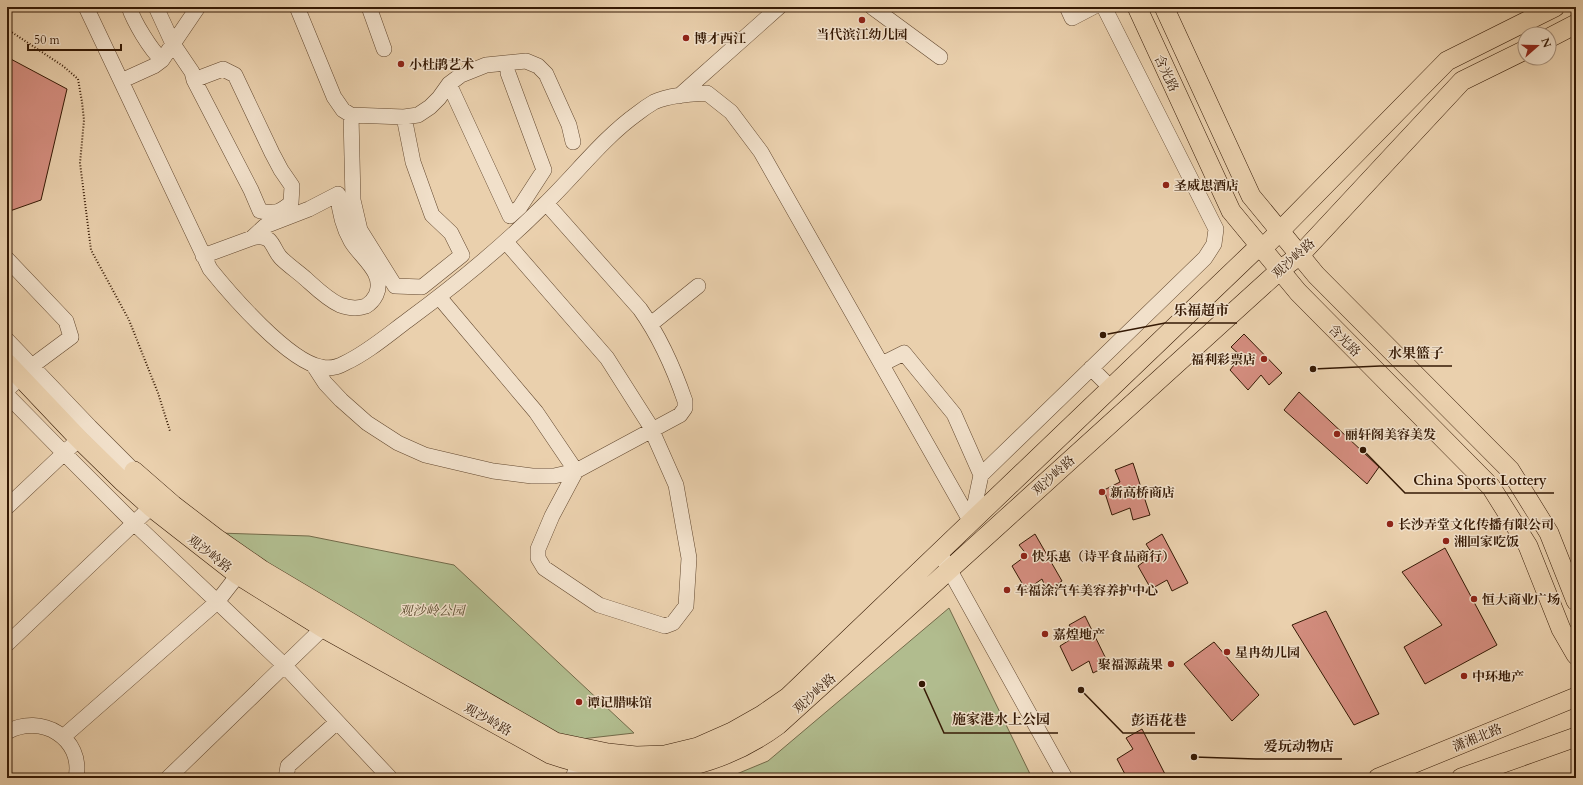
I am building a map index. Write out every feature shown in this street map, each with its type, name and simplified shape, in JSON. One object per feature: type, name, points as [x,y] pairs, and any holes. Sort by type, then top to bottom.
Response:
[{"type":"main road","name":"含光路","points":[[1137,7],[1231,211],[1298,292],[1491,487],[1528,546],[1561,629],[1576,655]]},
{"type":"main road","name":"含光路","points":[[1164,7],[1251,196],[1316,275],[1510,470],[1549,533],[1576,601]]},
{"type":"main road","name":"观沙岭路","points":[[134,471],[173,505],[216,538],[262,570],[399,652],[555,742],[608,753],[636,756],[665,755],[698,747],[732,732],[762,715],[788,697],[1252,252],[1269,242],[1447,61],[1555,7]]},
{"type":"main road","points":[[1557,34],[1576,24]]},
{"type":"main road","name":"观沙岭路","points":[[10,361],[27,372],[79,439],[151,507],[238,575],[323,628],[550,754],[575,771],[668,771],[704,762],[740,749],[763,737],[778,725],[1280,270],[1300,255],[1462,81],[1517,54]]},
{"type":"main road","name":"潇湘北路","points":[[1378,778],[1576,697]]},
{"type":"main road","points":[[1461,778],[1576,736]]},
{"type":"street","points":[[86,7],[202,256],[210,269],[270,335],[288,350],[314,366],[330,368],[346,363],[382,339],[439,297],[506,242],[621,125],[654,102],[679,96],[707,93],[731,112],[761,152],[971,522]]},
{"type":"street","points":[[129,7],[154,53],[162,60]]},
{"type":"street","points":[[156,7],[173,44],[192,72],[194,80],[260,211],[271,213],[281,212],[292,203],[292,186],[272,153],[235,75],[223,69],[194,80]]},
{"type":"street","points":[[120,81],[154,66],[162,60],[198,7]]},
{"type":"street","points":[[297,7],[334,97],[343,110],[351,115],[404,117],[418,115],[430,107],[439,98],[449,84],[461,75],[486,65],[526,61],[538,66],[546,74],[569,125],[573,142]]},
{"type":"street","points":[[369,7],[384,49]]},
{"type":"street","points":[[679,96],[779,7]]},
{"type":"street","points":[[872,7],[940,57]]},
{"type":"street","points":[[1067,7],[1072,18],[1093,7]]},
{"type":"street","points":[[971,522],[981,475],[1204,258],[1214,244],[1216,228],[1104,7]]},
{"type":"street","points":[[449,84],[510,216],[520,207],[544,170],[508,73]]},
{"type":"street","points":[[351,115],[352,200],[360,230],[395,286],[422,287],[462,255],[451,233],[432,215],[413,162],[404,117]]},
{"type":"street","points":[[202,256],[252,238],[257,236],[268,239],[279,256],[327,297],[340,305],[358,309],[367,305],[374,299],[379,289],[375,272],[356,250],[350,239],[339,210],[338,194],[309,209],[265,226],[252,238]]},
{"type":"street","points":[[314,366],[325,383],[341,400],[368,424],[398,442],[425,454],[501,472],[532,476],[554,476],[576,471],[680,415],[685,408],[685,401],[662,343],[651,324],[640,309],[546,203]]},
{"type":"street","points":[[506,242],[607,358],[651,430],[676,485],[689,558],[686,606],[673,623],[664,626],[599,605],[544,568],[538,558],[538,548],[552,516],[576,471]]},
{"type":"street","points":[[7,258],[66,321],[71,337],[7,390]]},
{"type":"street","points":[[651,324],[698,286]]},
{"type":"street","points":[[439,297],[536,412],[576,471]]},
{"type":"street","points":[[7,340],[10,361]]},
{"type":"street","points":[[882,364],[904,353],[954,414],[981,475]]},
{"type":"street","points":[[1091,368],[1111,388]]},
{"type":"street","points":[[27,372],[90,427],[134,471]]},
{"type":"street","points":[[7,395],[135,524],[284,665],[390,778]]},
{"type":"street","points":[[7,507],[79,439]]},
{"type":"street","points":[[7,644],[135,524],[151,507]]},
{"type":"street","points":[[940,552],[1065,778]]},
{"type":"street","points":[[63,737],[217,602],[238,575]]},
{"type":"street","points":[[168,778],[323,628]]},
{"type":"street","points":[[286,778],[288,766],[337,722]]},
{"type":"street","points":[[7,731],[17,727],[36,725],[55,731],[63,737],[71,748],[76,760],[76,778]]},
{"type":"path","points":[[7,29],[63,66],[78,78],[84,120],[80,163],[91,250],[129,320],[158,393],[170,431]]},
{"type":"green space","name":"观沙岭公园","points":[[219,533],[309,536],[454,565],[634,733],[555,742]]},
{"type":"green space","points":[[949,608],[1032,778],[727,778],[768,761]]},
{"type":"building","points":[[7,57],[67,89],[41,200],[7,212]]},
{"type":"building","points":[[1244,334],[1282,373],[1269,385],[1261,375],[1248,390],[1230,370],[1241,356],[1231,347]]},
{"type":"building","points":[[1299,392],[1379,467],[1367,484],[1284,410]]},
{"type":"building","points":[[1133,463],[1150,515],[1133,520],[1130,508],[1112,515],[1104,490],[1120,482],[1115,470]]},
{"type":"building","points":[[1035,534],[1062,581],[1047,591],[1042,579],[1026,590],[1012,566],[1027,555],[1019,545]]},
{"type":"building","points":[[1162,534],[1188,583],[1172,591],[1167,580],[1151,589],[1138,566],[1153,555],[1146,544]]},
{"type":"building","points":[[1445,548],[1497,645],[1425,684],[1404,647],[1442,625],[1402,572]]},
{"type":"building","points":[[1326,611],[1379,714],[1354,725],[1292,625]]},
{"type":"building","points":[[1085,616],[1109,665],[1093,673],[1089,661],[1072,671],[1060,646],[1076,636],[1069,625]]},
{"type":"building","points":[[1214,642],[1259,695],[1232,721],[1184,664]]},
{"type":"building","points":[[1142,729],[1167,778],[1127,778],[1117,759],[1133,749],[1126,738]]},
{"type":"place","name":"当代滨江幼儿园","points":[[862,20]]},
{"type":"place","name":"博才西江","points":[[686,38]]},
{"type":"place","name":"小杜鹃艺术","points":[[401,64]]},
{"type":"place","name":"圣威思酒店","points":[[1166,185]]},
{"type":"place","name":"乐福超市","points":[[1103,335]]},
{"type":"place","name":"福利彩票店","points":[[1264,359]]},
{"type":"place","name":"水果篮子","points":[[1313,369]]},
{"type":"place","name":"丽轩阁美容美发","points":[[1337,434]]},
{"type":"place","name":"China Sports Lottery","points":[[1363,450]]},
{"type":"place","name":"新高桥商店","points":[[1102,492]]},
{"type":"place","name":"长沙弄堂文化传播有限公司","points":[[1390,524]]},
{"type":"place","name":"湘回家吃饭","points":[[1446,541]]},
{"type":"place","name":"快乐惠（诗平食品商行）","points":[[1024,556]]},
{"type":"place","name":"车福涂汽车美容养护中心","points":[[1007,590]]},
{"type":"place","name":"恒大商业广场","points":[[1474,599]]},
{"type":"place","name":"嘉煌地产","points":[[1045,634]]},
{"type":"place","name":"星冉幼儿园","points":[[1227,652]]},
{"type":"place","name":"聚福源蔬果","points":[[1171,664]]},
{"type":"place","name":"中环地产","points":[[1464,676]]},
{"type":"place","name":"施家港水上公园","points":[[922,684]]},
{"type":"place","name":"彭语花巷","points":[[1081,690]]},
{"type":"place","name":"谭记腊味馆","points":[[579,702]]},
{"type":"place","name":"爱玩动物店","points":[[1194,757]]}]
